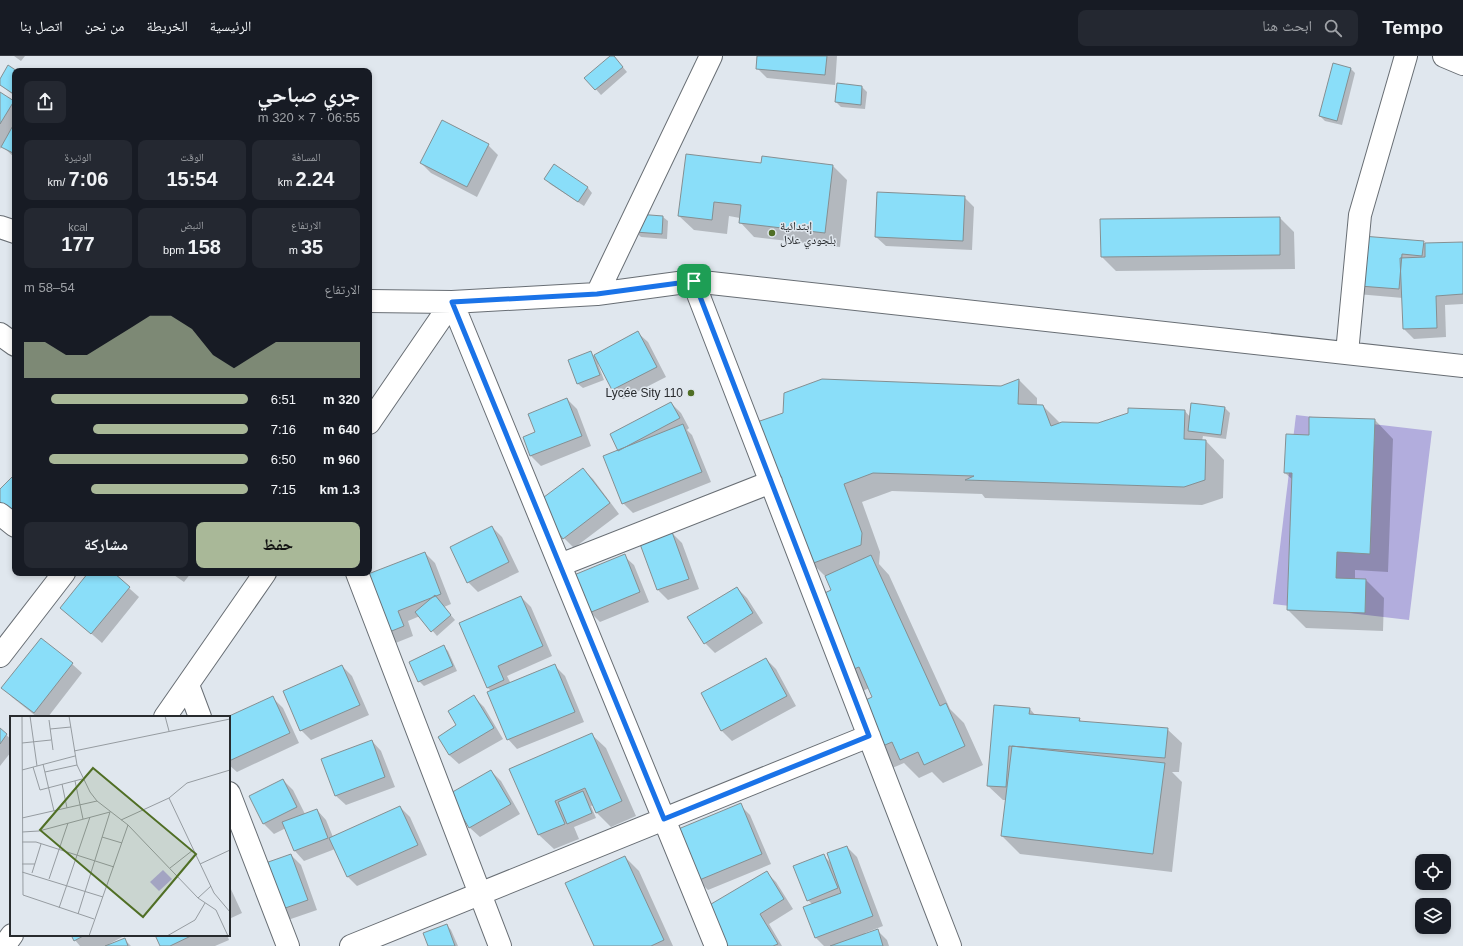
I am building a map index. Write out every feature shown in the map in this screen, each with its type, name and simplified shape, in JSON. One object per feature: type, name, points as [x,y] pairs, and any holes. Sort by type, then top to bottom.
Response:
[{"type":"street","points":[[597,294],[711,56]]},
{"type":"street","points":[[1347,353],[1360,215],[1406,56]]},
{"type":"street","points":[[1444,56],[1463,64]]},
{"type":"street","points":[[0,227],[12,231]]},
{"type":"street","points":[[694,281],[950,946]]},
{"type":"street","points":[[372,301],[452,302],[597,294],[694,281],[1463,366]]},
{"type":"street","points":[[372,419],[452,302]]},
{"type":"street","points":[[452,302],[716,946]]},
{"type":"street","points":[[0,334],[12,344]]},
{"type":"street","points":[[560,565],[771,482]]},
{"type":"street","points":[[0,514],[12,524]]},
{"type":"street","points":[[0,656],[62,576]]},
{"type":"street","points":[[166,716],[263,576]]},
{"type":"street","points":[[358,576],[500,946]]},
{"type":"street","points":[[188,685],[200,716]]},
{"type":"street","points":[[351,946],[869,736]]},
{"type":"street","points":[[230,796],[288,946]]},
{"type":"street","points":[[4,946],[11,936]]},
{"type":"shaded area","points":[[1296,415],[1432,431],[1409,620],[1273,604]]},
{"type":"building","points":[[610,56],[614,56],[623,67],[595,90],[584,78]]},
{"type":"building","points":[[757,56],[827,56],[825,75],[756,69]]},
{"type":"building","points":[[1333,63],[1351,68],[1337,121],[1319,116]]},
{"type":"building","points":[[8,65],[12,68],[12,93],[0,85],[0,79]]},
{"type":"building","points":[[837,83],[862,86],[861,105],[835,102]]},
{"type":"building","points":[[0,92],[12,100],[12,104],[0,124]]},
{"type":"building","points":[[442,120],[489,144],[467,187],[420,163]]},
{"type":"building","points":[[12,127],[12,152],[1,147]]},
{"type":"building","points":[[686,154],[761,163],[762,156],[833,165],[825,233],[739,223],[741,205],[714,202],[712,220],[678,216]]},
{"type":"building","points":[[554,164],[588,187],[578,202],[544,179]]},
{"type":"building","points":[[877,192],[965,196],[963,241],[875,237]]},
{"type":"building","points":[[637,214],[663,216],[662,234],[635,232]]},
{"type":"building","points":[[1280,217],[1280,255],[1101,257],[1100,219]]},
{"type":"building","points":[[1350,235],[1424,241],[1422,256],[1402,254],[1399,289],[1346,285]]},
{"type":"building","points":[[1463,242],[1463,294],[1436,296],[1437,328],[1403,329],[1400,258],[1425,257],[1425,243]]},
{"type":"building","points":[[638,331],[657,367],[612,390],[594,355]]},
{"type":"building","points":[[591,351],[600,375],[577,384],[568,360]]},
{"type":"building","points":[[822,379],[1001,386],[1019,379],[1018,404],[1043,405],[1051,426],[1062,422],[1098,423],[1128,413],[1128,408],[1185,410],[1184,439],[1206,440],[1205,480],[1184,487],[965,480],[974,476],[873,473],[844,484],[862,533],[861,545],[811,564],[757,422],[783,413],[784,393]]},
{"type":"building","points":[[567,398],[582,436],[530,456],[523,437],[535,432],[528,414]]},
{"type":"building","points":[[671,402],[680,418],[618,451],[610,434]]},
{"type":"building","points":[[1191,403],[1225,407],[1221,435],[1188,431]]},
{"type":"building","points":[[1309,417],[1375,419],[1370,554],[1337,552],[1336,578],[1366,579],[1365,613],[1287,610],[1292,473],[1284,473],[1286,434],[1309,435]]},
{"type":"building","points":[[683,424],[702,472],[622,504],[603,456]]},
{"type":"building","points":[[583,468],[610,503],[563,539],[536,503]]},
{"type":"building","points":[[12,477],[12,525],[0,521],[0,489]]},
{"type":"building","points":[[492,526],[509,562],[467,583],[450,547]]},
{"type":"building","points":[[672,532],[689,579],[657,590],[640,544]]},
{"type":"building","points":[[425,552],[441,594],[398,611],[404,626],[372,639],[350,581],[363,576],[372,576],[372,572]]},
{"type":"building","points":[[625,554],[640,592],[589,613],[574,575]]},
{"type":"building","points":[[871,555],[940,706],[946,703],[965,746],[924,765],[918,752],[900,760],[892,742],[871,751],[851,707],[872,697],[859,667],[844,673],[810,600],[831,590],[825,576]]},
{"type":"building","points":[[86,576],[117,576],[130,587],[91,634],[60,608]]},
{"type":"building","points":[[737,587],[753,613],[704,644],[687,617]]},
{"type":"building","points":[[435,595],[451,615],[431,632],[415,612]]},
{"type":"building","points":[[521,596],[543,646],[498,666],[504,680],[487,688],[459,623]]},
{"type":"building","points":[[41,638],[73,663],[34,713],[1,688]]},
{"type":"building","points":[[444,645],[453,666],[418,682],[409,662]]},
{"type":"building","points":[[766,658],[787,696],[721,731],[701,693]]},
{"type":"building","points":[[555,664],[575,712],[507,740],[487,692]]},
{"type":"building","points":[[342,665],[360,705],[300,731],[283,691]]},
{"type":"building","points":[[474,695],[494,728],[449,755],[438,737],[456,725],[448,711]]},
{"type":"building","points":[[273,696],[290,733],[230,761],[229,716]]},
{"type":"building","points":[[994,705],[1030,708],[1029,714],[1080,718],[1079,721],[1168,728],[1165,758],[1009,746],[1006,787],[987,786]]},
{"type":"building","points":[[0,728],[7,734],[0,744]]},
{"type":"building","points":[[592,733],[622,801],[596,813],[585,788],[555,801],[565,824],[538,835],[509,769]]},
{"type":"building","points":[[372,740],[385,777],[335,796],[321,759]]},
{"type":"building","points":[[1012,746],[1165,763],[1153,854],[1001,836]]},
{"type":"building","points":[[491,770],[511,804],[469,828],[449,794]]},
{"type":"building","points":[[283,779],[297,807],[263,824],[249,796]]},
{"type":"building","points":[[583,791],[592,813],[567,824],[558,802]]},
{"type":"building","points":[[741,803],[762,854],[697,881],[676,830]]},
{"type":"building","points":[[400,806],[418,845],[347,877],[329,838]]},
{"type":"building","points":[[317,809],[328,838],[294,851],[282,822]]},
{"type":"building","points":[[847,846],[873,916],[815,938],[803,907],[841,893],[827,853]]},
{"type":"building","points":[[291,854],[308,900],[274,912],[257,866]]},
{"type":"building","points":[[824,854],[838,888],[807,901],[793,866]]},
{"type":"building","points":[[625,856],[664,940],[651,946],[594,946],[565,883]]},
{"type":"building","points":[[767,871],[784,899],[760,914],[778,944],[773,946],[723,946],[701,910]]},
{"type":"building","points":[[447,924],[455,946],[428,946],[423,933]]},
{"type":"building","points":[[878,929],[883,946],[830,946]]},
{"type":"building","points":[[72,936],[83,936],[74,941]]},
{"type":"building","points":[[155,936],[191,936],[170,946],[160,946]]},
{"type":"building","points":[[125,938],[128,946],[105,946]]},
{"type":"place","name":"إبتدائية بلجودي علال","points":[[772,233]]},
{"type":"place","name":"Lycée Sity 110","points":[[691,393]]},
{"type":"route","points":[[694,281],[869,736],[664,819],[452,302],[597,294],[694,281]]}]
